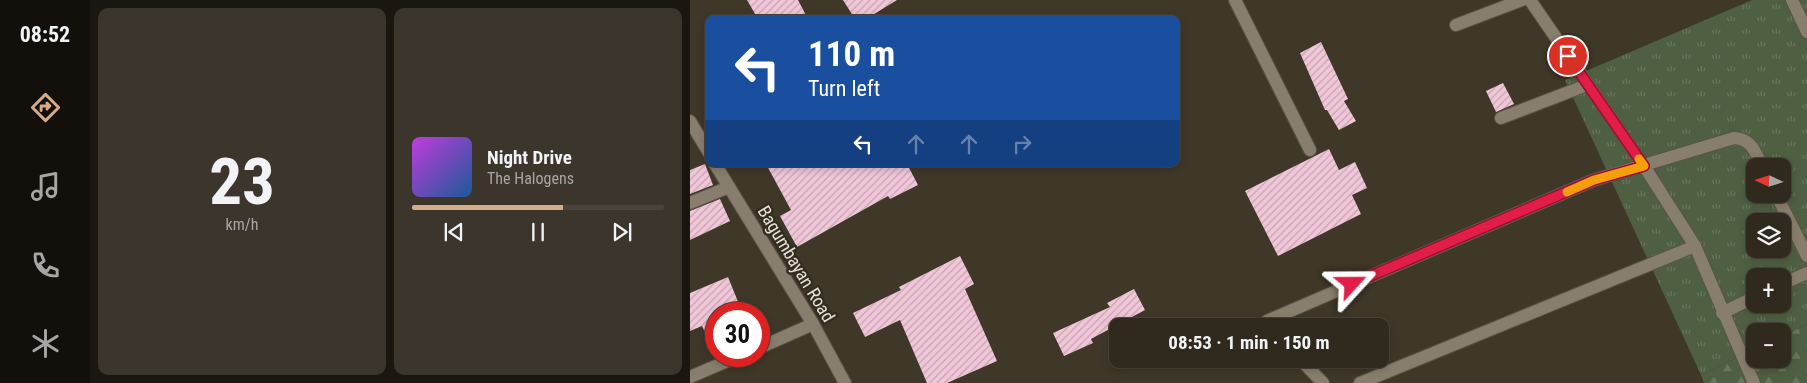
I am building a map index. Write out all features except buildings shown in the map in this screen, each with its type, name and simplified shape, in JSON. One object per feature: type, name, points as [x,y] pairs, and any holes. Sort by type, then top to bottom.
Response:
[{"type":"street","points":[[1235,0],[1310,150]]},
{"type":"street","points":[[1456,25],[1522,0]]},
{"type":"street","points":[[1530,0],[1644,166],[1695,246],[1722,313],[1754,383]]},
{"type":"street","points":[[1792,0],[1807,32]]},
{"type":"street","points":[[1501,118],[1587,84]]},
{"type":"street","points":[[690,121],[705,146]]},
{"type":"street","points":[[1274,318],[1594,180],[1734,138],[1742,139],[1751,144],[1758,158]]},
{"type":"street","name":"Bagumbayan Road","points":[[717,167],[812,324],[845,383]]},
{"type":"street","points":[[690,203],[730,187]]},
{"type":"street","points":[[1780,203],[1807,256]]},
{"type":"street","points":[[1360,383],[1695,246]]},
{"type":"street","points":[[1791,280],[1807,272]]},
{"type":"street","points":[[1722,313],[1746,301]]},
{"type":"street","points":[[770,343],[812,324]]},
{"type":"street","points":[[690,378],[714,367]]},
{"type":"street","points":[[1308,368],[1322,383]]},
{"type":"green space","points":[[1752,0],[1807,0],[1807,324],[1791,332],[1791,323],[1746,323],[1746,353],[1701,375],[1565,80]]},
{"type":"green space","points":[[1807,324],[1807,383],[1704,383],[1701,375],[1746,353],[1746,368],[1791,368],[1791,332]]},
{"type":"slow traffic","points":[[1567,192],[1594,180],[1644,166],[1639,159]]},
{"type":"route","points":[[1352,284],[1594,180],[1644,166],[1568,56]]}]
